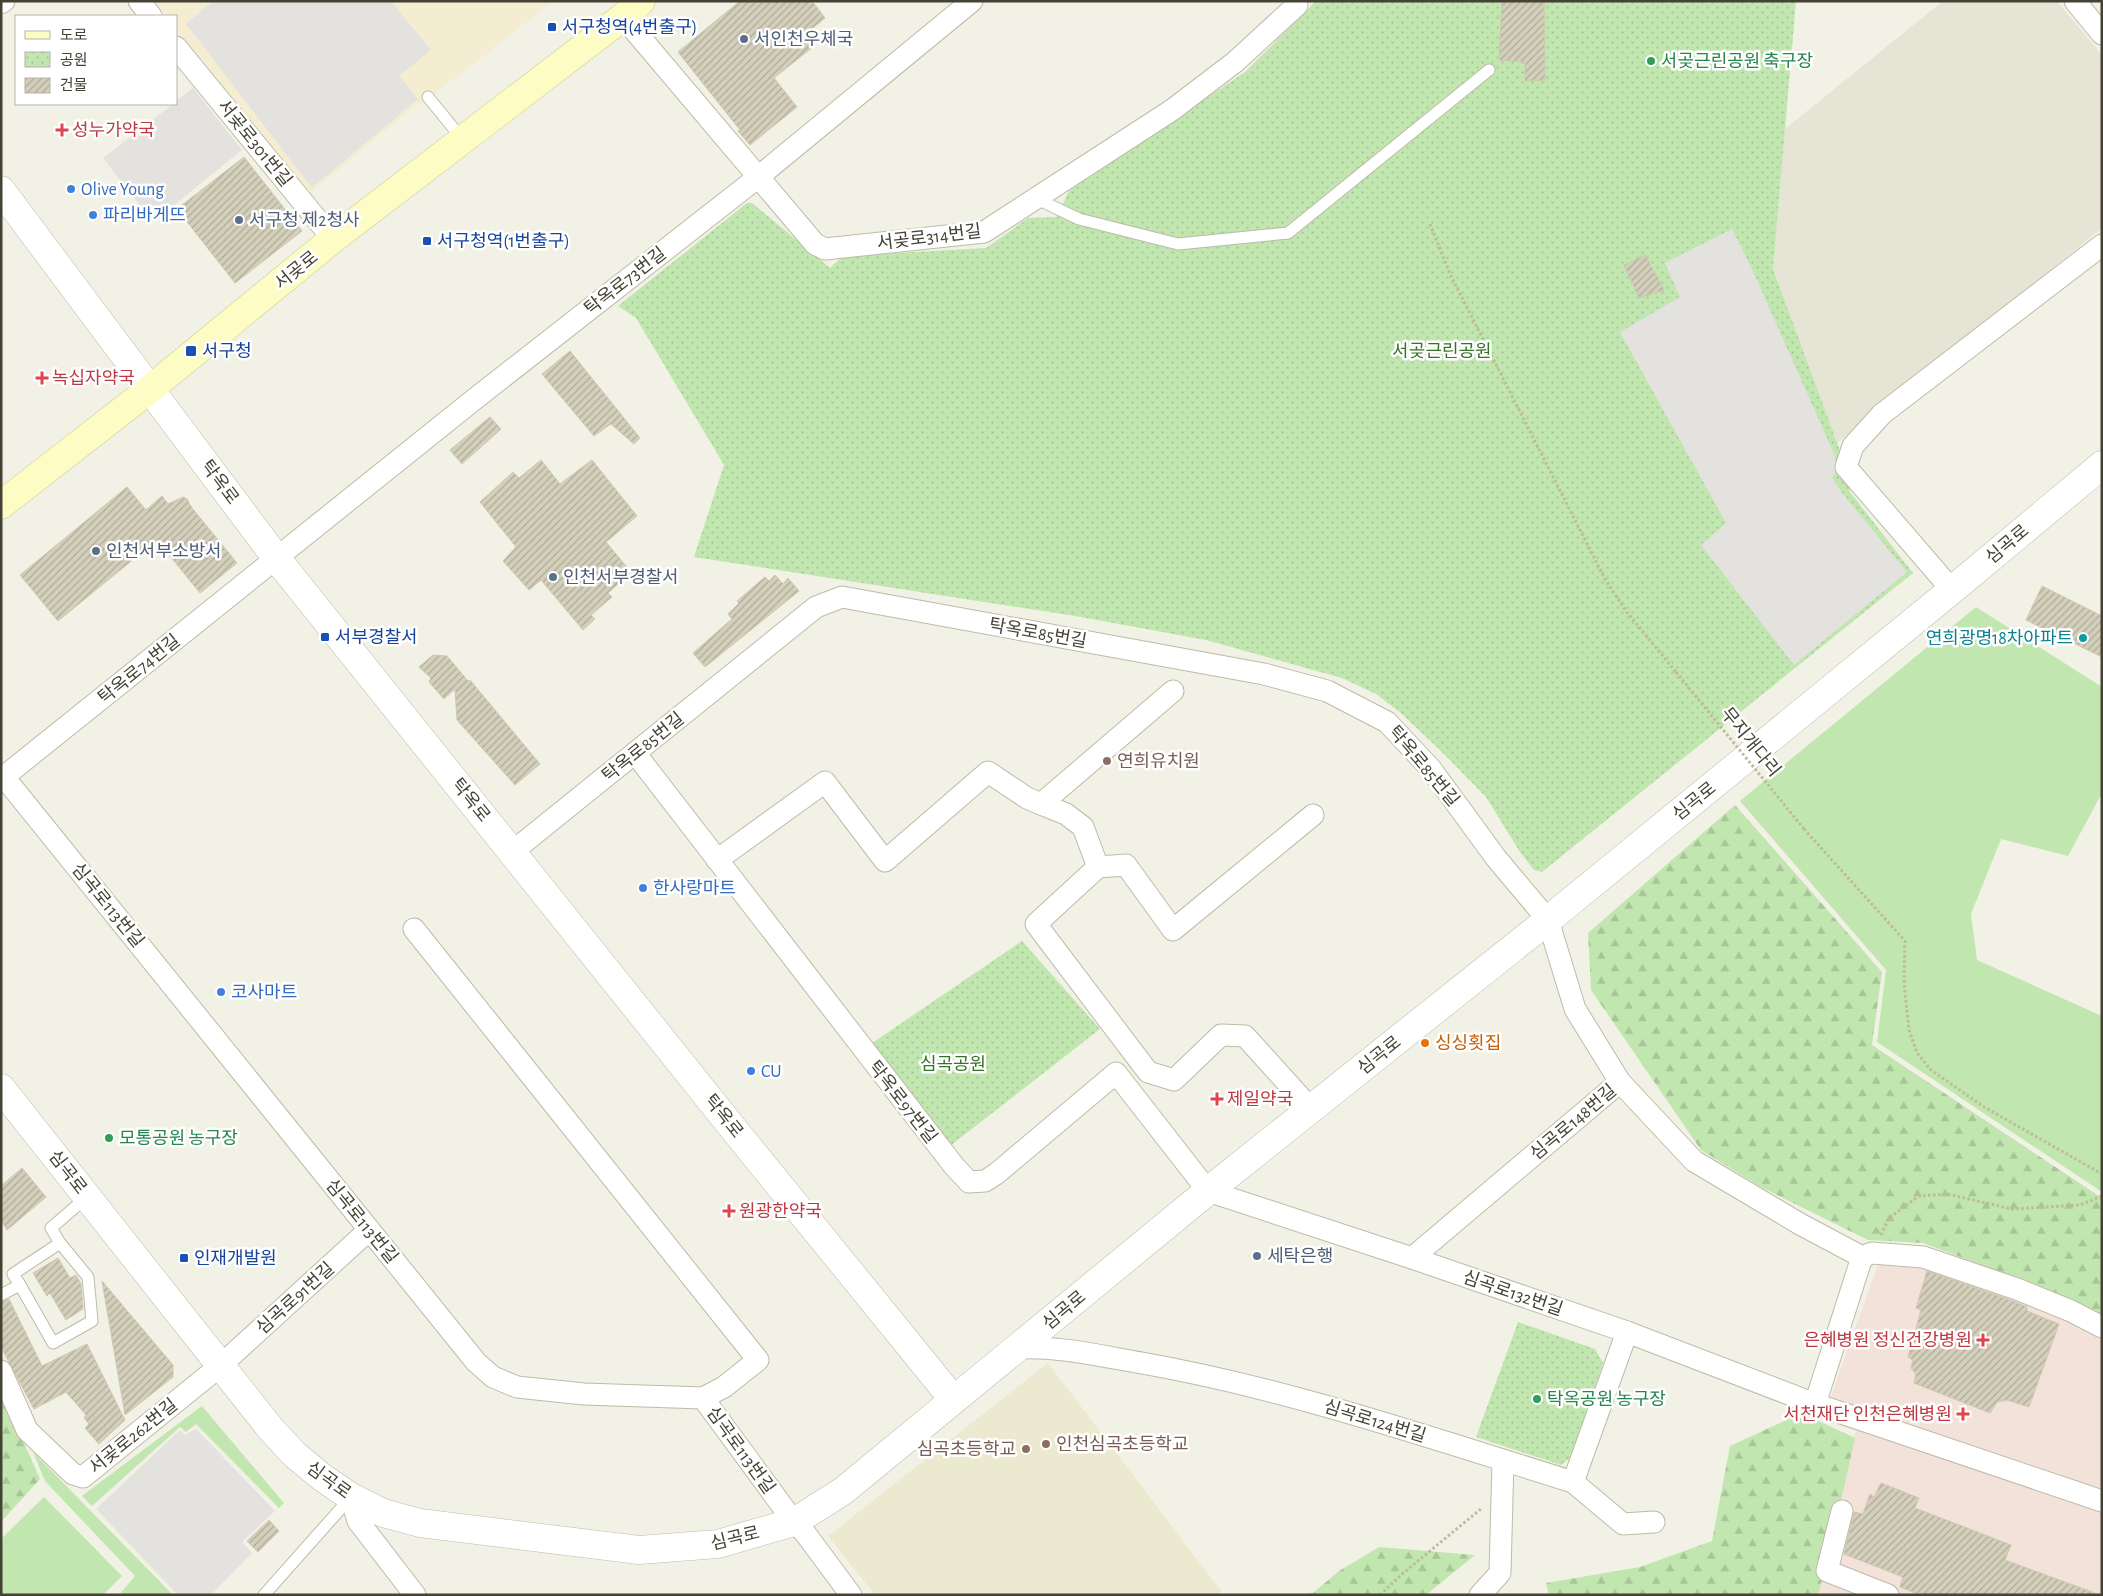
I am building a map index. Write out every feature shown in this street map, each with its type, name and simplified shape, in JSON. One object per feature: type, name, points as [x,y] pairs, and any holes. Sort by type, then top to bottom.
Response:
[{"type":"main road","name":"서곶로","points":[[1,506],[150,389],[333,239],[632,9]]},
{"type":"street","points":[[139,1],[150,15]]},
{"type":"street","name":"탁옥로73번길","points":[[277,559],[471,402],[757,178],[972,1]]},
{"type":"street","points":[[2075,1],[2102,34]]},
{"type":"street","name":"서곶로314번길","points":[[632,9],[757,178],[815,244],[825,249],[984,232],[1172,110],[1235,62],[1296,3]]},
{"type":"street","name":"서곶로301번길","points":[[178,49],[333,239]]},
{"type":"street","name":"탁옥로","points":[[1,190],[277,559],[954,1399]]},
{"type":"street","points":[[1952,590],[1846,467],[1853,446],[1882,414],[2102,245]]},
{"type":"street","name":"심곡로","points":[[1,1088],[270,1428],[295,1455],[322,1478],[351,1498],[383,1513],[420,1523],[639,1550],[718,1544],[794,1522],[843,1491],[1208,1191],[1548,920],[2102,466]]},
{"type":"street","name":"탁옥로74번길","points":[[3,778],[277,559]]},
{"type":"street","name":"탁옥로85번길","points":[[512,852],[816,607],[842,597],[1245,670],[1326,691],[1387,722],[1431,769],[1496,858],[1548,920]]},
{"type":"street","points":[[1041,804],[1173,690]]},
{"type":"street","name":"탁옥로97번길","points":[[635,754],[881,1074],[954,1166],[969,1182],[986,1181],[996,1174],[1116,1073],[1208,1191]]},
{"type":"street","points":[[717,860],[825,782],[885,861],[988,772],[1026,798],[1066,814],[1083,827],[1098,867]]},
{"type":"street","name":"심곡로113번길","points":[[3,778],[476,1362],[493,1377],[517,1387],[584,1394],[703,1398],[794,1522],[805,1533],[851,1595]]},
{"type":"street","points":[[1311,1109],[1244,1036],[1221,1035],[1174,1080],[1148,1072],[1036,924],[1098,867],[1126,864],[1173,930],[1313,815]]},
{"type":"street","name":"심곡로148번길","points":[[1412,1258],[1620,1082],[1575,1009],[1548,920]]},
{"type":"street","points":[[414,930],[758,1360],[724,1387],[703,1398]]},
{"type":"street","points":[[1620,1082],[1694,1162],[1862,1258]]},
{"type":"street","name":"심곡로132번길","points":[[1208,1191],[1412,1258],[1627,1332],[1815,1404],[2102,1501]]},
{"type":"street","name":"심곡로91번길","points":[[220,1366],[369,1230]]},
{"type":"street","points":[[1815,1404],[1862,1258],[1872,1253],[1923,1257],[2017,1289],[2071,1311],[2102,1328]]},
{"type":"street","points":[[1627,1332],[1573,1482],[1623,1524],[1654,1522]]},
{"type":"street","name":"심곡로124번길","points":[[1018,1348],[1047,1347],[1186,1371],[1318,1404],[1573,1482]]},
{"type":"street","name":"서곶로262번길","points":[[1,1371],[27,1430],[73,1474],[82,1477],[220,1366]]},
{"type":"street","points":[[1480,1595],[1500,1573],[1503,1460]]},
{"type":"street","points":[[351,1498],[358,1521],[415,1595]]},
{"type":"street","points":[[1842,1511],[1827,1571],[1888,1595]]},
{"type":"lane","points":[[1037,199],[1079,219],[1178,244],[1288,233],[1489,70]]},
{"type":"lane","points":[[428,97],[463,140]]},
{"type":"lane","points":[[60,1243],[13,1274],[52,1343],[92,1321],[88,1277],[60,1243],[51,1228],[87,1197]]},
{"type":"lane","points":[[1,1295],[20,1285]]},
{"type":"lane","points":[[264,1595],[351,1498]]},
{"type":"path","name":"무지개다리","points":[[1430,224],[1451,276],[1604,579],[1626,611],[1804,829],[1905,941],[1904,983],[1909,1030],[1917,1053],[1932,1070],[1984,1107],[2102,1174]]},
{"type":"path","points":[[1889,1218],[1919,1196],[1947,1194],[2012,1209],[2080,1205],[2102,1196]]},
{"type":"path","points":[[1380,1595],[1427,1552],[1502,1492]]},
{"type":"shaded area","points":[[155,1],[553,1],[470,67],[403,116],[313,191],[301,189],[178,32],[178,15],[166,15]]},
{"type":"shaded area","points":[[213,1],[391,1],[431,50],[399,76],[418,99],[312,188],[186,24]]},
{"type":"shaded area","points":[[1943,1],[2057,1],[2102,55],[2102,228],[1837,443],[1773,269],[1785,129]]},
{"type":"shaded area","points":[[193,88],[242,150],[153,222],[103,158],[172,105],[178,105],[178,99]]},
{"type":"shaded area","points":[[1732,229],[1752,269],[1835,456],[1836,471],[1832,478],[1907,572],[1794,665],[1701,545],[1726,523],[1620,332],[1680,297],[1665,263]]},
{"type":"shaded area","name":"서천재단 인천은혜병원","points":[[1888,1244],[1920,1246],[2055,1296],[2102,1324],[2102,1595],[1808,1595],[1856,1431],[1823,1419],[1879,1262]]},
{"type":"shaded area","name":"심곡초등학교","points":[[1048,1363],[1222,1592],[1218,1595],[875,1595],[828,1536]]},
{"type":"shaded area","points":[[196,1429],[275,1511],[242,1542],[252,1553],[211,1595],[178,1595],[96,1509],[180,1430],[185,1435]]},
{"type":"green space","name":"서곶근린공원","points":[[1316,1],[1796,1],[1773,269],[1846,467],[1850,492],[1913,573],[1542,872],[1534,870],[1520,852],[1486,797],[1444,754],[1402,714],[1376,694],[1342,678],[1206,640],[1075,616],[694,557],[724,465],[636,318],[618,306],[747,203],[752,203],[830,268],[843,256],[986,248],[1028,218],[1057,217],[1069,191],[1245,72]]},
{"type":"green space","points":[[1976,607],[2102,687],[2102,793],[2068,856],[2001,839],[1971,914],[1977,960],[2102,1016],[2102,1192],[1877,1042],[1886,970],[1740,801]]},
{"type":"green space","points":[[1735,805],[1882,972],[1872,1045],[2102,1198],[2102,1322],[2056,1293],[1923,1243],[1868,1240],[1759,1186],[1701,1150],[1591,990],[1588,933]]},
{"type":"green space","name":"심곡공원","points":[[1022,941],[1100,1029],[941,1153],[859,1052]]},
{"type":"green space","points":[[1518,1322],[1595,1349],[1603,1363],[1571,1457],[1561,1465],[1476,1437]]},
{"type":"green space","points":[[1,1391],[40,1479],[1,1522]]},
{"type":"green space","points":[[202,1406],[284,1503],[279,1508],[196,1424],[186,1432],[180,1427],[92,1506],[82,1496]]},
{"type":"green space","points":[[1802,1413],[1855,1438],[1818,1595],[1549,1595],[1546,1583],[1640,1567],[1712,1541],[1730,1446]]},
{"type":"green space","points":[[33,1452],[173,1595],[119,1595],[135,1576],[45,1481]]},
{"type":"green space","points":[[44,1497],[122,1576],[103,1595],[1,1595],[1,1539]]},
{"type":"green space","points":[[1379,1547],[1475,1555],[1426,1595],[1294,1595],[1313,1593],[1339,1571]]},
{"type":"building","points":[[740,1],[812,1],[825,18],[804,35],[814,46],[774,78],[797,107],[750,145],[678,52]]},
{"type":"building","points":[[1502,1],[1544,1],[1545,80],[1525,81],[1525,62],[1499,60]]},
{"type":"building","name":"서구청 제2청사","points":[[244,157],[302,231],[235,283],[177,209]]},
{"type":"building","points":[[1645,255],[1664,290],[1639,298],[1624,265]]},
{"type":"building","points":[[570,351],[640,438],[634,444],[611,424],[594,436],[542,374]]},
{"type":"building","points":[[490,417],[501,429],[462,464],[450,450]]},
{"type":"building","points":[[541,460],[560,484],[592,460],[637,516],[606,542],[631,572],[608,593],[612,597],[591,615],[595,619],[583,630],[541,580],[529,590],[503,561],[516,547],[480,502],[513,472],[519,478]]},
{"type":"building","name":"인천서부소방서","points":[[127,487],[146,510],[162,496],[168,504],[183,497],[187,499],[192,508],[237,563],[200,593],[157,540],[58,621],[20,575]]},
{"type":"building","points":[[775,575],[783,584],[788,578],[799,591],[705,667],[693,653],[732,619],[728,614],[739,603],[737,601],[765,577],[769,581]]},
{"type":"building","name":"연희광명18차아파트","points":[[2042,586],[2102,616],[2102,657],[2026,620]]},
{"type":"building","points":[[433,655],[447,656],[468,681],[470,680],[540,764],[515,785],[457,720],[455,689],[444,699],[429,682],[431,678],[419,667]]},
{"type":"building","points":[[22,1168],[46,1197],[7,1230],[1,1220],[1,1186]]},
{"type":"building","points":[[58,1258],[70,1278],[76,1275],[81,1284],[83,1309],[66,1320],[50,1293],[47,1296],[33,1273]]},
{"type":"building","name":"은혜병원 정신건강병원","points":[[1927,1271],[2013,1301],[2027,1307],[2027,1311],[2059,1324],[2029,1407],[2007,1400],[1997,1402],[1990,1413],[1914,1383],[1916,1374],[1911,1368],[1913,1360],[1908,1357],[1921,1310],[1916,1308]]},
{"type":"building","points":[[102,1281],[173,1365],[173,1377],[125,1415]]},
{"type":"building","points":[[9,1299],[42,1366],[87,1344],[125,1420],[99,1444],[85,1428],[89,1424],[84,1418],[86,1415],[66,1392],[34,1409],[1,1347],[1,1302]]},
{"type":"building","points":[[1881,1483],[1919,1498],[1915,1508],[2011,1545],[2005,1560],[2095,1593],[2094,1595],[1920,1595],[1900,1587],[1903,1577],[1844,1554],[1854,1512],[1863,1514],[1870,1494],[1874,1497]]},
{"type":"building","points":[[269,1520],[279,1531],[258,1552],[247,1541]]},
{"type":"place","name":"서구청역(4번출구)","points":[[552,27]]},
{"type":"place","name":"서인천우체국","points":[[744,39]]},
{"type":"place","name":"서곶근린공원 축구장","points":[[1651,61]]},
{"type":"place","name":"성누가약국","points":[[62,130]]},
{"type":"place","name":"Olive Young","points":[[71,189]]},
{"type":"place","name":"파리바게뜨","points":[[93,215]]},
{"type":"place","name":"서구청 제2청사","points":[[239,220]]},
{"type":"place","name":"서구청역(1번출구)","points":[[427,241]]},
{"type":"place","name":"서구청","points":[[191,351]]},
{"type":"place","name":"녹십자약국","points":[[42,378]]},
{"type":"place","name":"인천서부소방서","points":[[96,551]]},
{"type":"place","name":"인천서부경찰서","points":[[553,577]]},
{"type":"place","name":"서부경찰서","points":[[325,637]]},
{"type":"place","name":"연희광명18차아파트","points":[[2083,638]]},
{"type":"place","name":"연희유치원","points":[[1107,761]]},
{"type":"place","name":"한사랑마트","points":[[643,888]]},
{"type":"place","name":"코사마트","points":[[221,992]]},
{"type":"place","name":"싱싱횟집","points":[[1425,1043]]},
{"type":"place","name":"CU","points":[[751,1071]]},
{"type":"place","name":"제일약국","points":[[1217,1099]]},
{"type":"place","name":"모통공원 농구장","points":[[109,1138]]},
{"type":"place","name":"원광한약국","points":[[729,1211]]},
{"type":"place","name":"세탁은행","points":[[1257,1256]]},
{"type":"place","name":"인재개발원","points":[[184,1258]]},
{"type":"place","name":"은혜병원 정신건강병원","points":[[1983,1340]]},
{"type":"place","name":"탁옥공원 농구장","points":[[1537,1399]]},
{"type":"place","name":"서천재단 인천은혜병원","points":[[1963,1414]]},
{"type":"place","name":"인천심곡초등학교","points":[[1046,1444]]},
{"type":"place","name":"심곡초등학교","points":[[1026,1449]]}]
